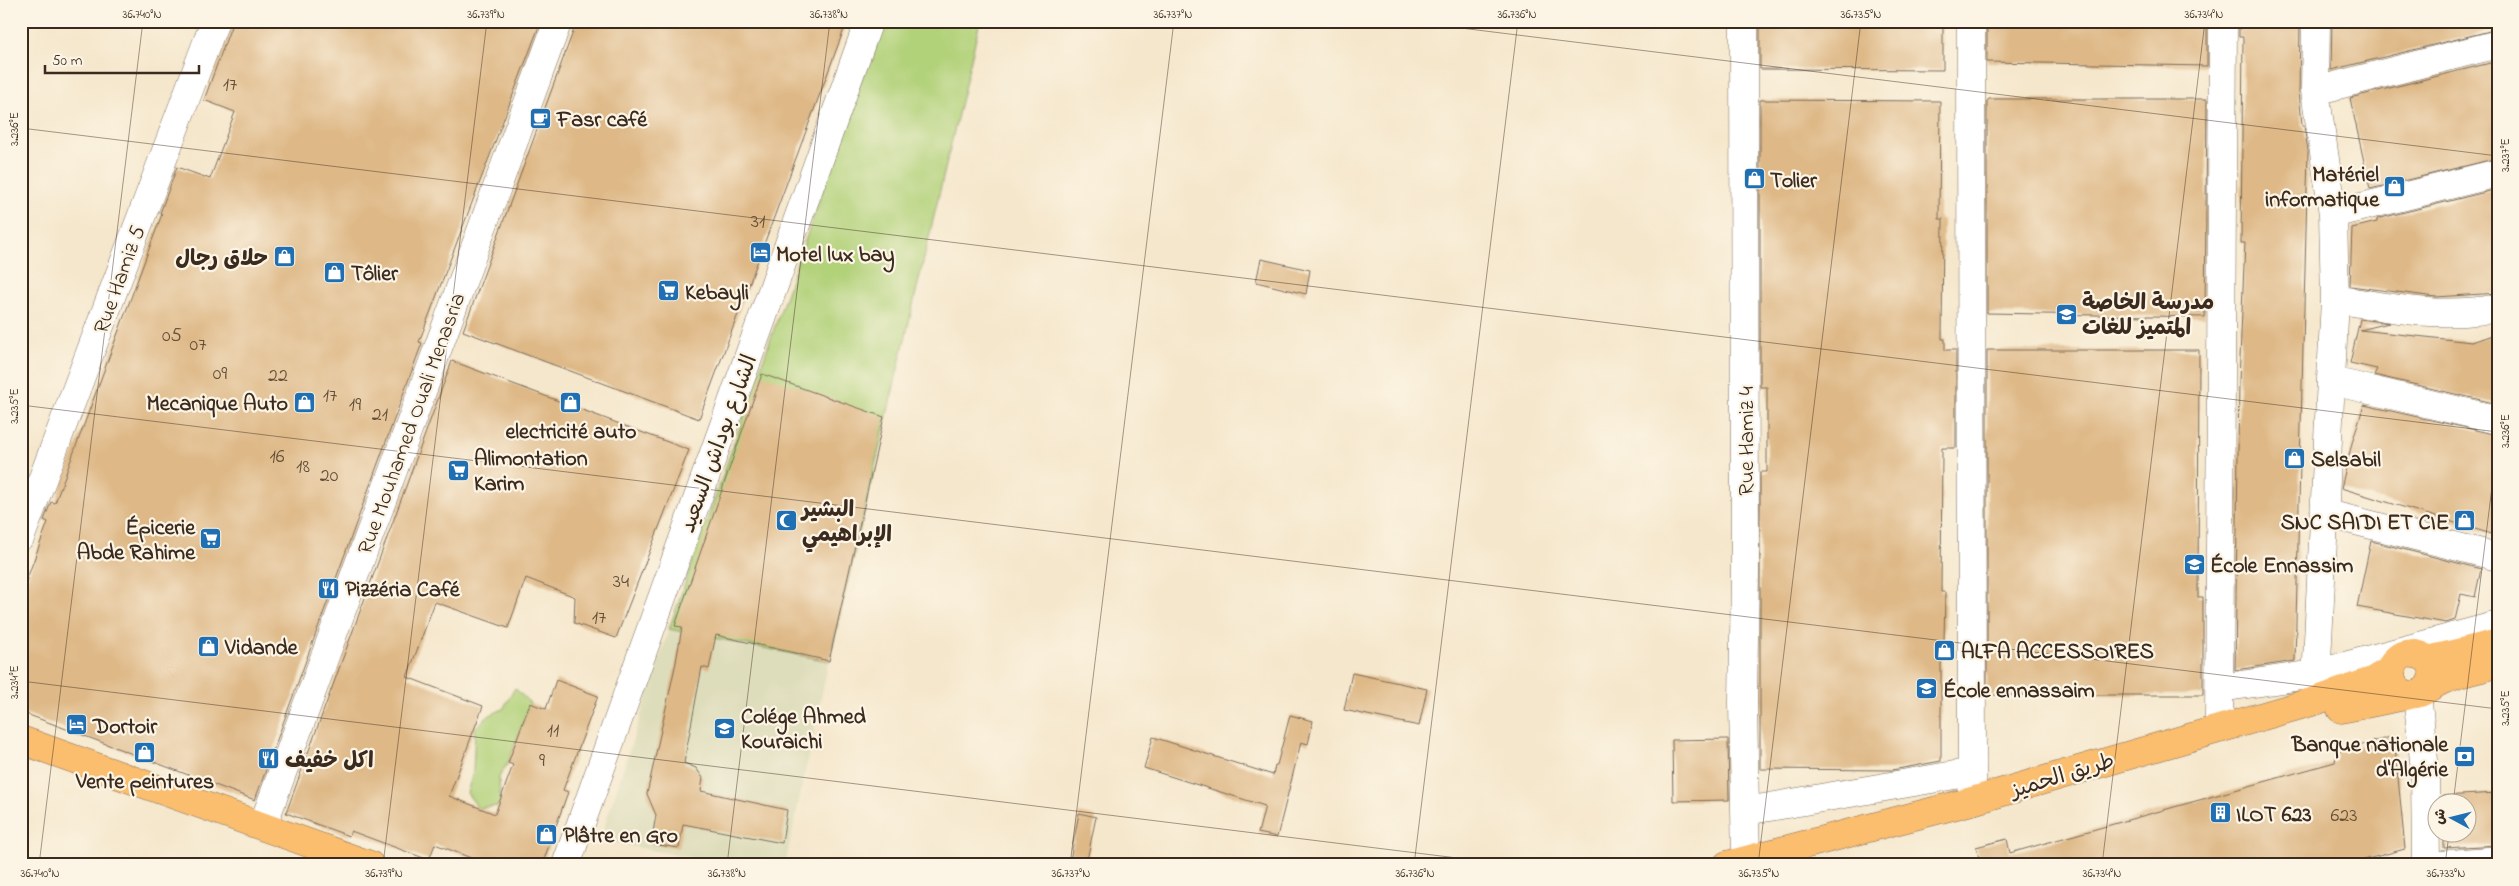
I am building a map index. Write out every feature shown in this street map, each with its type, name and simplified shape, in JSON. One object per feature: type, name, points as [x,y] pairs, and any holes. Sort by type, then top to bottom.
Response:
[{"type":"main road","points":[[2428,660],[2448,657],[2498,643]]},
{"type":"main road","points":[[2417,653],[2428,660],[2433,671],[2431,682],[2418,692],[2397,688],[2391,676],[2394,663],[2404,654],[2417,653]]},
{"type":"main road","name":"طريق الحميز","points":[[1786,865],[1976,814],[2318,714],[2418,692],[2450,677],[2498,664]]},
{"type":"main road","name":"طريق الحميز","points":[[1736,863],[1972,801],[2219,727],[2315,701],[2365,684],[2392,669]]},
{"type":"main road","points":[[21,740],[263,825],[359,861]]},
{"type":"main road","points":[[21,760],[257,840],[319,865]]},
{"type":"street","name":"Rue Hamiz 5","points":[[21,536],[215,21]]},
{"type":"street","name":"Rue Mouhamed Ouali Menasria","points":[[263,825],[558,21]]},
{"type":"street","name":"الشارع بوداش السعيد","points":[[566,865],[869,21]]},
{"type":"street","name":"Rue Hamiz 4","points":[[1736,863],[1746,810],[1743,703],[1744,21]]},
{"type":"street","points":[[1971,21],[1972,801]]},
{"type":"street","points":[[2219,727],[2223,21]]},
{"type":"street","points":[[2315,701],[2335,299],[2333,214],[2315,91],[2316,21]]},
{"type":"street","points":[[2315,91],[2498,44]]},
{"type":"street","points":[[2333,214],[2498,173]]},
{"type":"street","points":[[2335,299],[2431,314],[2468,314],[2498,308]]},
{"type":"street","points":[[2332,381],[2498,420]]},
{"type":"street","points":[[2324,513],[2498,557]]},
{"type":"street","points":[[2220,688],[2315,674],[2498,624]]},
{"type":"street","points":[[2418,692],[2425,770],[2426,865]]},
{"type":"street","points":[[1746,810],[1972,772]]},
{"type":"street","points":[[2440,865],[2498,860]]},
{"type":"shaded area","name":"Colége Ahmed Kouraichi","points":[[669,629],[829,661],[785,865],[728,865],[600,840]]},
{"type":"green space","points":[[882,21],[980,21],[829,661],[669,629]]},
{"type":"green space","points":[[515,688],[530,703],[508,763],[499,777],[500,801],[498,806],[478,808],[467,793],[473,772],[475,728],[490,715],[503,709]]},
{"type":"building","points":[[233,21],[541,21],[419,342],[422,343],[255,800],[21,712],[21,595],[48,522],[44,520],[51,502],[55,503],[162,214],[160,213],[177,167],[210,179],[235,112],[204,100]]},
{"type":"building","points":[[577,21],[847,21],[699,419],[463,331]]},
{"type":"building","points":[[1760,21],[1943,21],[1943,70],[1760,69]]},
{"type":"building","points":[[1987,21],[2207,21],[2207,66],[1987,62]]},
{"type":"building","points":[[2239,21],[2300,21],[2299,91],[2302,126],[2304,126],[2308,151],[2295,661],[2235,670],[2239,381],[2245,243],[2241,243],[2243,37],[2239,37]]},
{"type":"building","points":[[2332,21],[2498,21],[2498,29],[2331,70]]},
{"type":"building","points":[[2498,61],[2498,158],[2370,189],[2350,98]]},
{"type":"building","points":[[1989,99],[2207,99],[2205,317],[1987,313],[1987,101]]},
{"type":"building","points":[[1760,100],[1940,101],[1939,219],[1943,219],[1942,339],[1945,339],[1945,350],[1956,350],[1956,448],[1942,448],[1941,592],[1945,592],[1944,641],[1941,641],[1941,761],[1892,770],[1760,769],[1760,472],[1767,472],[1767,387],[1760,387]]},
{"type":"building","points":[[2498,189],[2498,293],[2436,297],[2350,286],[2352,228],[2377,222],[2377,219]]},
{"type":"building","points":[[1261,259],[1310,270],[1306,294],[1256,282]]},
{"type":"building","points":[[2360,319],[2389,323],[2360,330],[2472,342],[2498,333],[2498,404],[2374,375],[2377,369],[2350,363]]},
{"type":"building","points":[[1987,350],[2199,350],[2198,597],[2203,597],[2203,695],[1987,695]]},
{"type":"building","points":[[452,361],[689,450],[616,638],[574,623],[575,597],[526,578],[508,628],[435,602],[407,677],[483,706],[449,796],[495,814],[513,765],[508,763],[530,703],[546,709],[556,680],[598,696],[563,790],[568,792],[542,865],[489,865],[435,844],[429,860],[351,831],[349,836],[286,813]]},
{"type":"building","name":"البشير الإبراهيمي","points":[[762,374],[884,417],[829,661],[716,635],[709,669],[702,667],[684,763],[696,768],[703,778],[701,791],[787,810],[782,843],[683,824],[679,848],[651,844],[656,815],[647,794],[682,627],[675,626]]},
{"type":"building","points":[[2364,405],[2498,435],[2498,536],[2341,488],[2353,439]]},
{"type":"building","points":[[2371,541],[2481,569],[2475,597],[2461,594],[2455,620],[2446,623],[2357,607]]},
{"type":"building","points":[[1352,673],[1427,689],[1419,726],[1344,710]]},
{"type":"building","points":[[1290,715],[1313,721],[1308,744],[1301,742],[1277,837],[1258,833],[1265,806],[1144,768],[1153,737],[1273,775]]},
{"type":"building","points":[[2394,736],[2405,849],[2345,865],[2206,865],[2205,860],[2188,865],[1981,865],[1976,847],[2007,839],[2010,853],[2335,762],[2337,752]]},
{"type":"building","points":[[1728,739],[1729,800],[1673,801],[1672,740]]},
{"type":"building","points":[[2498,793],[2498,845],[2444,848],[2444,844],[2476,844],[2476,794]]},
{"type":"building","points":[[1079,813],[1096,817],[1086,865],[1069,865]]},
{"type":"place","name":"Fasr café","points":[[541,118]]},
{"type":"place","name":"Tolier","points":[[1754,179]]},
{"type":"place","name":"Matériel informatique","points":[[2395,186]]},
{"type":"place","name":"Motel lux bay","points":[[760,253]]},
{"type":"place","name":"حلاق رجال","points":[[284,257]]},
{"type":"place","name":"Tôlier","points":[[335,272]]},
{"type":"place","name":"Kebayli","points":[[669,291]]},
{"type":"place","name":"مدرسة الخاصة المتميز للغات","points":[[2066,314]]},
{"type":"place","name":"Mecanique Auto","points":[[304,402]]},
{"type":"place","name":"electricité auto","points":[[571,402]]},
{"type":"place","name":"Selsabil","points":[[2295,458]]},
{"type":"place","name":"Alimontation Karim","points":[[458,470]]},
{"type":"place","name":"البشير الإبراهيمي","points":[[786,521]]},
{"type":"place","name":"SNC SAIDI ET CIE","points":[[2465,521]]},
{"type":"place","name":"Épicerie Abde Rahime","points":[[211,539]]},
{"type":"place","name":"École Ennassim","points":[[2194,564]]},
{"type":"place","name":"Pizzéria Café","points":[[329,588]]},
{"type":"place","name":"Vidande","points":[[209,646]]},
{"type":"place","name":"ALFA ACCESSOIRES","points":[[1945,650]]},
{"type":"place","name":"École ennassaim","points":[[1927,689]]},
{"type":"place","name":"Dortoir","points":[[77,725]]},
{"type":"place","name":"Colége Ahmed Kouraichi","points":[[725,728]]},
{"type":"place","name":"Vente peintures","points":[[145,753]]},
{"type":"place","name":"Banque nationale d'Algérie","points":[[2464,756]]},
{"type":"place","name":"اكل خفيف","points":[[269,759]]},
{"type":"place","name":"ILOT 623","points":[[2220,813]]},
{"type":"place","name":"Plâtre en Gro","points":[[547,834]]}]
